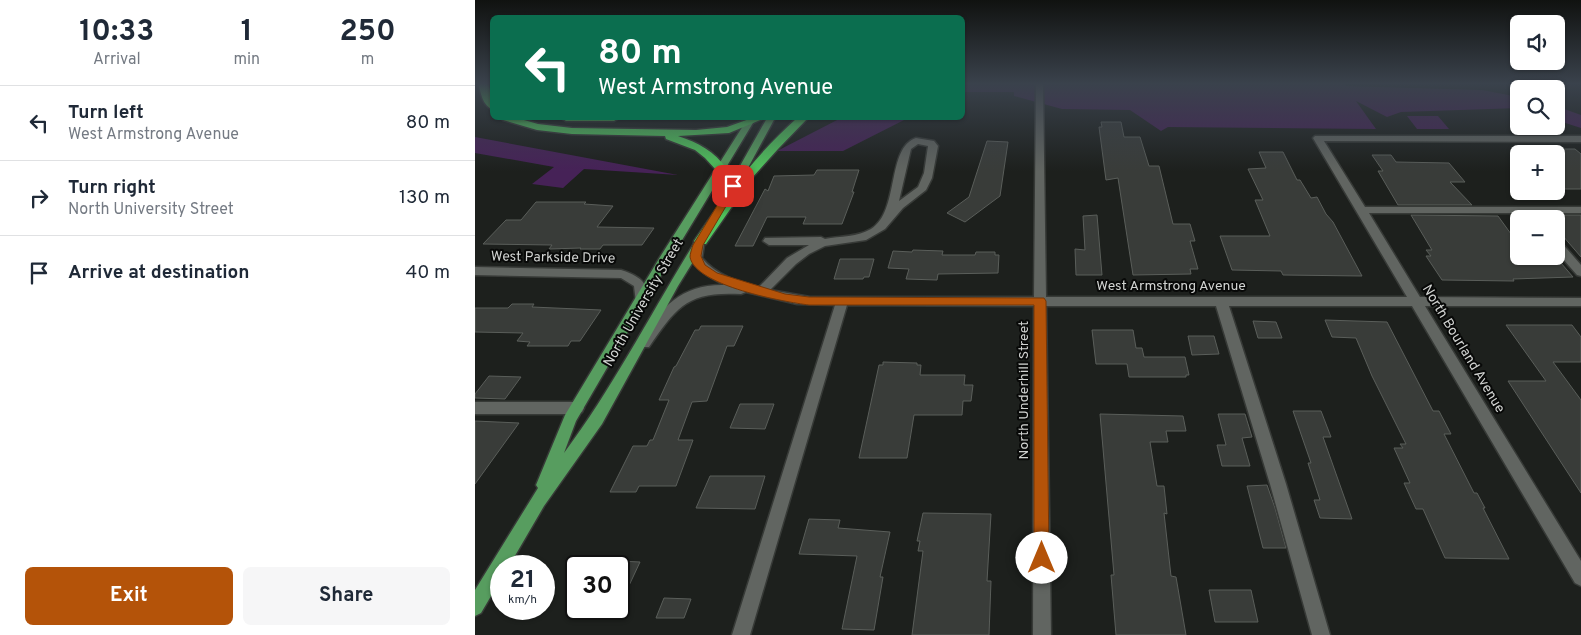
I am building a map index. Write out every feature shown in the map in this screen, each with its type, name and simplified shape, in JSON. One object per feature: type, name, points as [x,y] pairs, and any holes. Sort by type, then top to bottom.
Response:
[{"type":"highway","points":[[513,120],[531,126],[561,130],[656,133],[729,130],[751,120]]},
{"type":"highway","points":[[700,243],[751,170],[779,138],[801,120]]},
{"type":"highway","points":[[656,133],[701,147],[710,154],[721,169]]},
{"type":"main road","name":"North University Street","points":[[538,501],[570,419],[640,300],[752,120]]},
{"type":"main road","name":"North University Street","points":[[475,607],[538,501],[597,420],[673,285],[700,243],[770,120]]},
{"type":"street","name":"North Underhill Street","points":[[1039,113],[1042,635]]},
{"type":"street","name":"North Bourland Avenue","points":[[1581,139],[1318,138],[1581,577]]},
{"type":"street","points":[[761,292],[799,255],[818,244],[865,236],[880,228],[889,219],[903,202],[919,193],[924,187],[933,146],[931,143],[916,141],[907,148],[889,219]]},
{"type":"street","points":[[1360,210],[1510,214]]},
{"type":"street","points":[[1565,211],[1581,210]]},
{"type":"street","points":[[769,241],[831,241]]},
{"type":"street","name":"West Armstrong Avenue","points":[[700,243],[696,259],[705,271],[761,292]]},
{"type":"street","points":[[1565,254],[1581,272]]},
{"type":"street","name":"West Parkside Drive","points":[[475,271],[613,273],[632,278],[641,286],[642,294],[640,300]]},
{"type":"street","name":"West Armstrong Avenue","points":[[630,361],[670,309],[683,298],[709,289],[733,289],[761,292],[794,299],[842,302],[1414,300],[1581,302]]},
{"type":"street","points":[[1221,301],[1278,484],[1321,635]]},
{"type":"street","points":[[741,635],[842,302]]},
{"type":"street","points":[[475,408],[577,408]]},
{"type":"shaded area","points":[[1134,113],[1364,113],[1376,129],[1168,127],[1161,131]]},
{"type":"shaded area","points":[[1379,113],[1399,113],[1387,117]]},
{"type":"shaded area","points":[[1565,113],[1581,115],[1581,128],[1565,123]]},
{"type":"shaded area","points":[[1407,116],[1438,116],[1449,129],[1417,129]]},
{"type":"shaded area","points":[[837,120],[904,120],[843,151],[777,151]]},
{"type":"shaded area","points":[[475,137],[678,175],[584,169],[563,188],[532,184],[554,167],[475,153]]},
{"type":"building","points":[[1101,122],[1121,122],[1124,137],[1140,137],[1149,166],[1159,166],[1173,224],[1190,224],[1195,241],[1190,241],[1198,269],[1190,269],[1191,274],[1133,275],[1118,178],[1106,180],[1099,127],[1102,127]]},
{"type":"building","points":[[987,141],[1008,142],[1000,196],[965,222],[947,213],[969,197]]},
{"type":"building","points":[[1565,149],[1575,149],[1581,154],[1581,189],[1565,189]]},
{"type":"building","points":[[1259,152],[1283,152],[1297,180],[1300,180],[1311,198],[1317,197],[1326,214],[1333,222],[1362,276],[1283,275],[1281,271],[1232,270],[1220,236],[1270,236],[1255,200],[1263,200],[1248,169],[1266,168]]},
{"type":"building","points":[[1372,155],[1391,155],[1396,162],[1449,163],[1465,182],[1450,182],[1472,205],[1398,205],[1378,171],[1383,171]]},
{"type":"building","points":[[817,170],[859,170],[852,192],[854,192],[842,224],[803,224],[806,217],[767,217],[753,246],[735,246],[765,189],[768,191],[774,176],[814,175]]},
{"type":"building","points":[[536,202],[586,202],[584,204],[613,206],[597,227],[654,228],[642,245],[603,245],[600,249],[549,249],[552,245],[483,244],[506,220],[521,220]]},
{"type":"building","points":[[1097,215],[1102,275],[1076,275],[1075,249],[1085,250],[1083,216]]},
{"type":"building","points":[[1411,215],[1498,216],[1510,233],[1510,265],[1563,265],[1573,277],[1513,279],[1514,281],[1442,280],[1426,256],[1431,256],[1426,250],[1432,250]]},
{"type":"building","points":[[1565,215],[1581,215],[1581,257],[1565,238]]},
{"type":"building","points":[[913,250],[943,251],[942,255],[975,255],[976,252],[995,252],[995,255],[999,255],[998,273],[938,274],[937,280],[906,279],[909,269],[888,268],[893,251],[912,252]]},
{"type":"building","points":[[840,259],[874,259],[869,277],[864,277],[863,279],[834,279]]},
{"type":"building","points":[[512,304],[534,304],[532,307],[601,310],[580,341],[571,341],[568,346],[527,346],[530,342],[517,341],[523,333],[475,332],[475,308],[508,308]]},
{"type":"building","points":[[1325,320],[1387,322],[1433,411],[1439,411],[1451,434],[1444,434],[1474,493],[1477,493],[1485,508],[1483,508],[1509,559],[1445,558],[1423,509],[1416,509],[1404,483],[1410,483],[1394,448],[1403,448],[1400,444],[1406,444],[1372,376],[1356,338],[1332,337]]},
{"type":"building","points":[[1253,321],[1276,322],[1282,338],[1258,338]]},
{"type":"building","points":[[1506,325],[1572,325],[1581,337],[1581,362],[1553,362],[1581,400],[1581,493],[1508,381],[1546,381]]},
{"type":"building","points":[[701,326],[743,326],[734,346],[727,346],[707,401],[692,402],[678,440],[693,440],[676,486],[639,486],[636,492],[610,492],[633,446],[647,446],[650,440],[653,440],[669,400],[659,400],[674,367],[695,330],[699,330]]},
{"type":"building","points":[[1092,330],[1133,330],[1136,348],[1142,348],[1144,357],[1185,357],[1189,375],[1186,375],[1186,377],[1129,377],[1127,364],[1096,364]]},
{"type":"building","points":[[1188,336],[1214,336],[1219,354],[1192,355]]},
{"type":"building","points":[[883,362],[917,363],[917,365],[921,365],[920,375],[965,375],[964,385],[973,385],[971,401],[963,401],[962,415],[914,415],[907,458],[859,458],[879,365],[883,365]]},
{"type":"building","points":[[489,376],[521,377],[505,399],[475,398],[475,394]]},
{"type":"building","points":[[740,404],[774,404],[765,429],[730,428]]},
{"type":"building","points":[[1293,411],[1321,411],[1331,437],[1323,437],[1352,519],[1320,518],[1314,500],[1320,500],[1308,463],[1311,463]]},
{"type":"building","points":[[1100,414],[1183,416],[1186,431],[1166,431],[1168,442],[1150,442],[1157,486],[1164,486],[1167,514],[1164,513],[1171,576],[1176,577],[1186,635],[1116,635],[1111,575],[1114,575]]},
{"type":"building","points":[[1218,414],[1245,414],[1252,437],[1242,438],[1250,466],[1222,466],[1217,445],[1226,445]]},
{"type":"building","points":[[475,421],[519,423],[475,484]]},
{"type":"building","points":[[710,476],[765,476],[755,509],[696,508]]},
{"type":"building","points":[[1267,485],[1286,548],[1263,548],[1247,486]]},
{"type":"building","points":[[923,513],[991,514],[987,581],[991,581],[989,635],[912,635],[923,551],[918,551],[920,541],[917,541]]},
{"type":"building","points":[[809,519],[840,520],[838,528],[890,532],[880,577],[883,577],[874,630],[842,629],[857,556],[799,554]]},
{"type":"building","points":[[630,562],[640,562],[630,583]]},
{"type":"building","points":[[1209,590],[1251,590],[1258,622],[1215,622]]},
{"type":"building","points":[[664,598],[691,599],[684,618],[656,618]]},
{"type":"route","points":[[733,186],[698,245],[695,256],[701,267],[713,276],[761,292],[809,301],[1040,301],[1042,558]]}]
